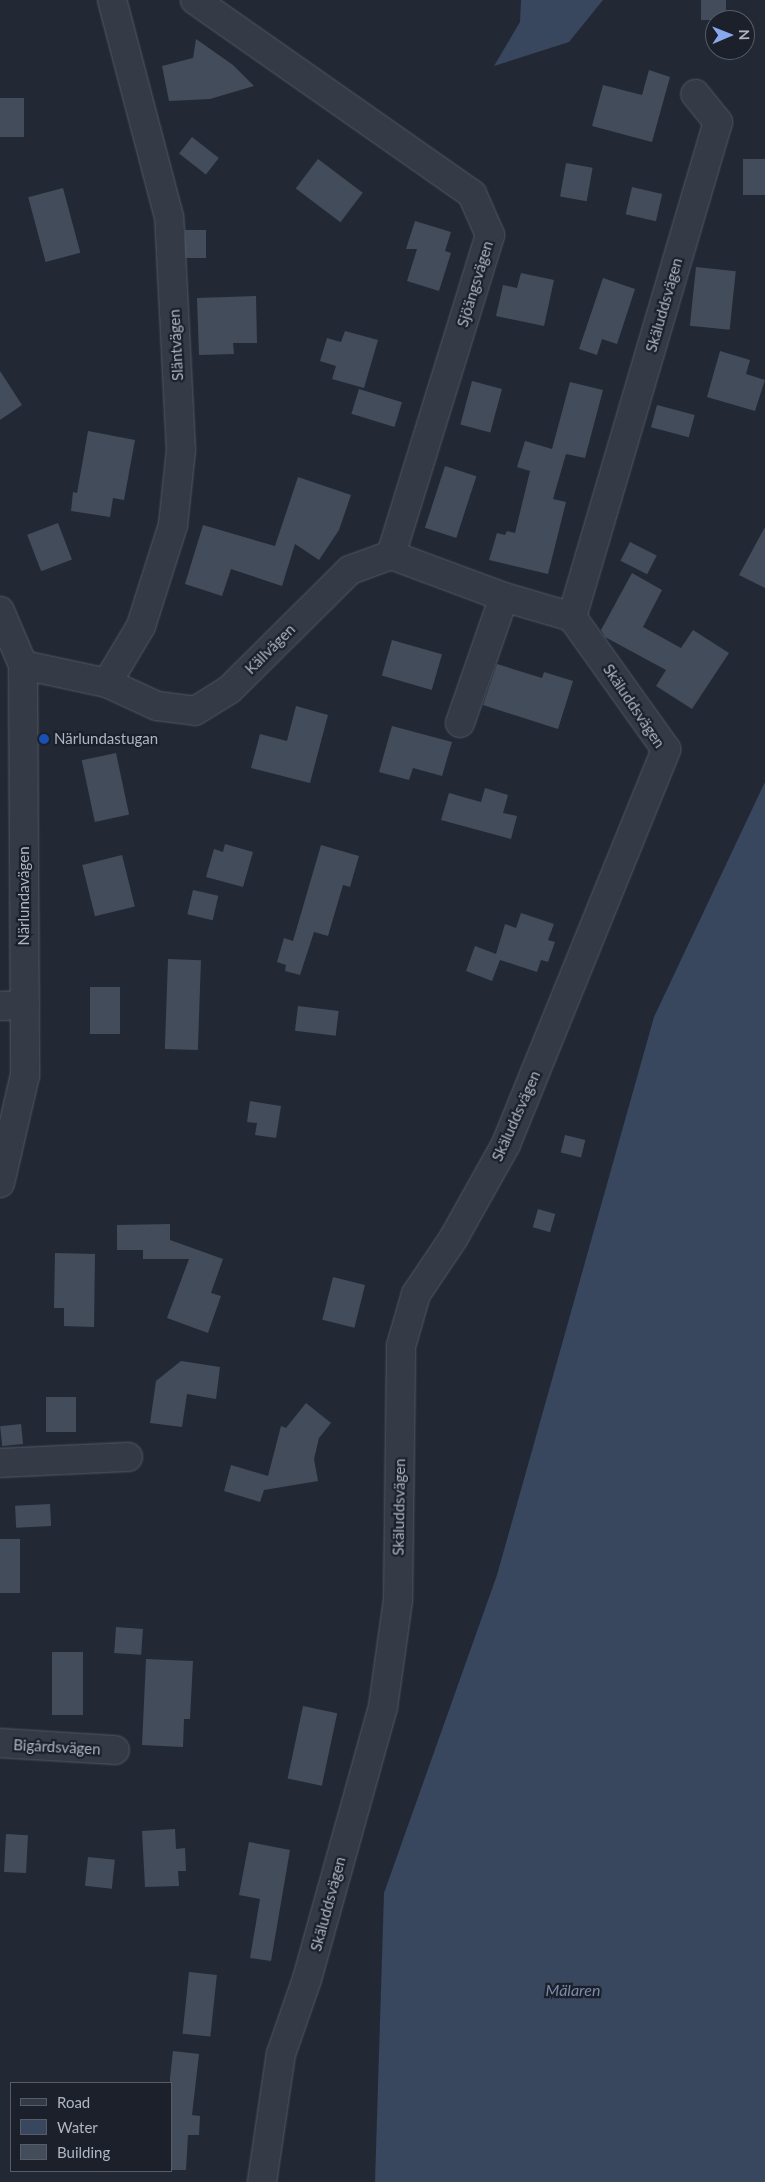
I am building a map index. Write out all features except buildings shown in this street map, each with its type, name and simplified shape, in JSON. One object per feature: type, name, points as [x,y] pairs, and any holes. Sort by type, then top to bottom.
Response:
[{"type":"street","name":"Släntvägen","points":[[107,683],[141,626],[173,525],[181,450],[169,218],[112,0]]},
{"type":"street","name":"Sjöängsvägen","points":[[194,0],[472,194],[490,235],[391,555]]},
{"type":"street","name":"Skäluddsvägen","points":[[262,2182],[281,2054],[307,1979],[383,1707],[398,1600],[401,1346],[416,1294],[453,1239],[506,1144],[666,749],[572,617],[718,122],[695,94]]},
{"type":"street","name":"Källvägen","points":[[23,665],[107,683],[157,706],[195,711],[229,690],[350,570],[391,555]]},
{"type":"street","points":[[391,555],[504,597],[572,617]]},
{"type":"street","points":[[460,723],[504,597]]},
{"type":"street","name":"Närlundavägen","points":[[0,611],[23,665],[12,1005],[25,1076],[0,1183]]},
{"type":"street","points":[[0,1463],[128,1457]]},
{"type":"street","name":"Bigårdsvägen","points":[[0,1744],[115,1750]]},
{"type":"water","points":[[521,0],[603,0],[569,42],[494,66],[520,22]]},
{"type":"water","name":"Mälaren","points":[[765,782],[765,2182],[375,2182],[384,1893],[497,1575],[654,1017]]},
{"type":"place","name":"Närlundastugan","points":[[44,739]]}]
